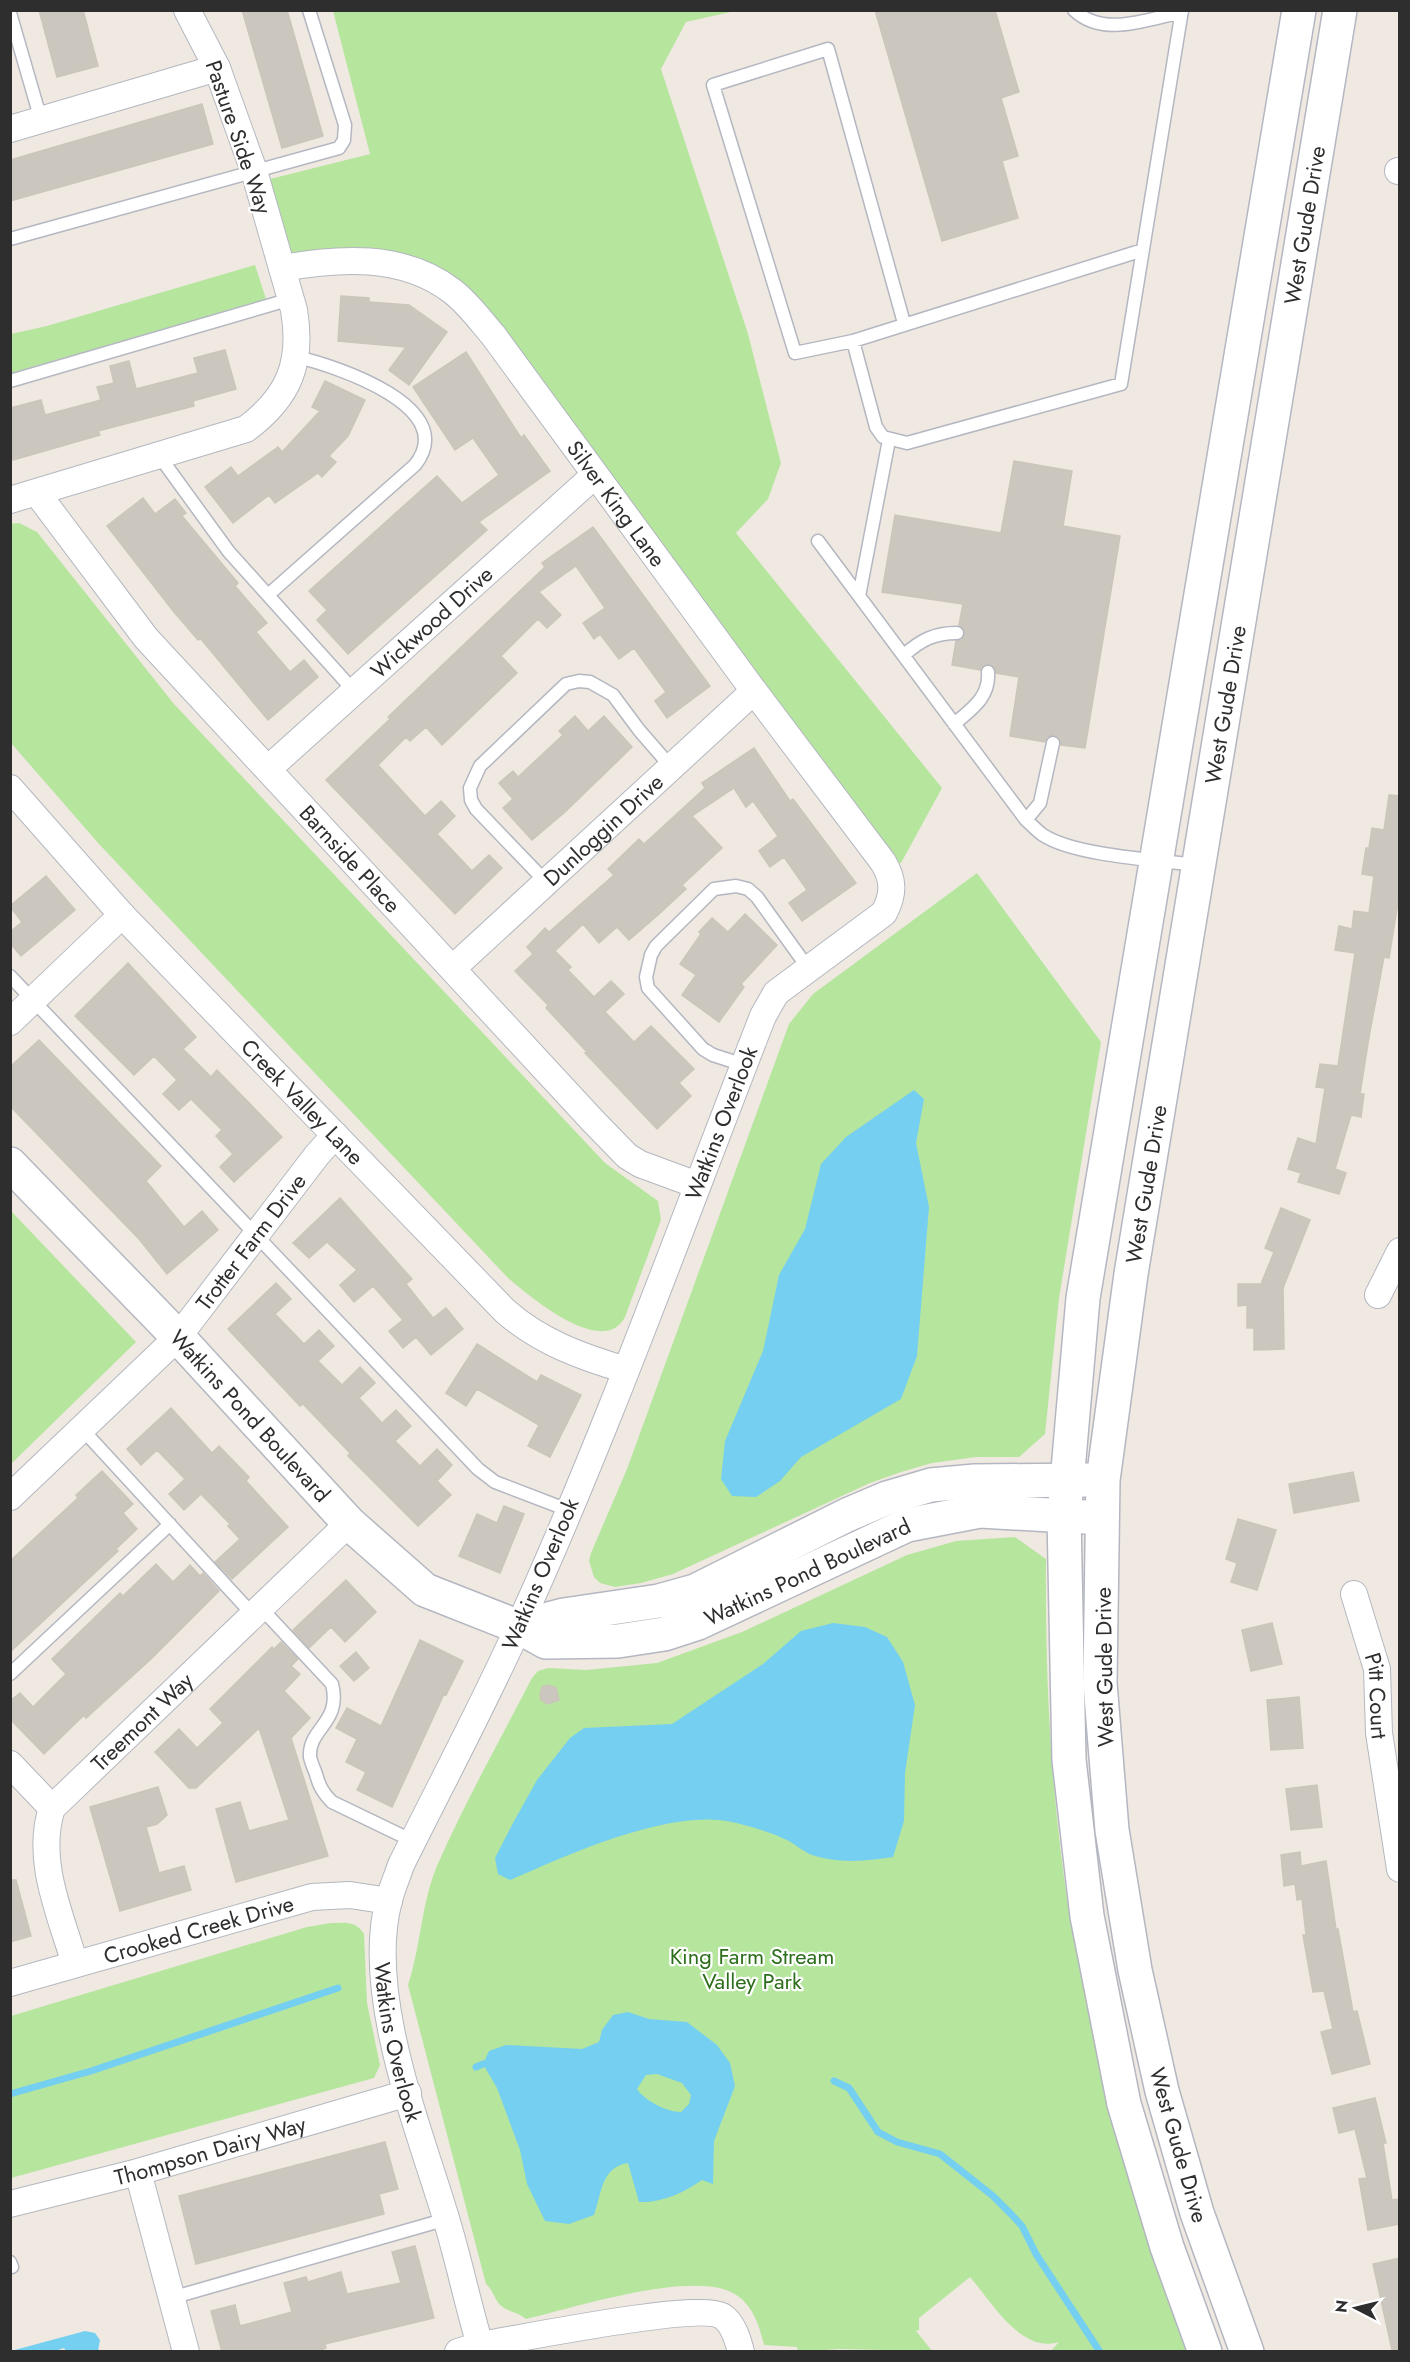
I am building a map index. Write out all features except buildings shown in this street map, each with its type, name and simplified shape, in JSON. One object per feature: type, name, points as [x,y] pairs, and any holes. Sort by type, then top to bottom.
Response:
[{"type":"main road","name":"West Gude Drive","points":[[1205,2352],[1167,2247],[1124,2104],[1087,1916],[1069,1760],[1065,1480],[1083,1298],[1299,10]]},
{"type":"main road","name":"West Gude Drive","points":[[1247,2352],[1197,2213],[1162,2091],[1135,1970],[1112,1830],[1100,1683],[1103,1480],[1133,1262],[1340,10]]},
{"type":"main road","name":"Watkins Pond Boulevard","points":[[10,1164],[178,1337],[349,1523],[425,1590],[519,1627],[546,1642],[618,1641],[664,1634],[698,1623],[741,1604],[907,1525],[949,1515],[980,1511],[1103,1519]]},
{"type":"main road","name":"Watkins Pond Boulevard","points":[[519,1627],[564,1615],[659,1601],[694,1591],[847,1515],[887,1498],[931,1485],[1103,1480]]},
{"type":"street","name":"Pasture Side Way","points":[[187,10],[217,68],[254,171],[291,299],[298,332],[297,357]]},
{"type":"street","points":[[10,129],[217,68]]},
{"type":"street","name":"Silver King Lane","points":[[282,268],[330,259],[361,259],[425,275],[452,291],[493,335],[754,691],[883,862]]},
{"type":"street","points":[[10,500],[160,457],[246,429],[276,403],[290,379],[297,357]]},
{"type":"street","name":"Wickwood Drive","points":[[268,769],[595,475]]},
{"type":"street","name":"Barnside Place","points":[[37,493],[146,638],[627,1156],[640,1164],[697,1185]]},
{"type":"street","name":"Dunloggin Drive","points":[[453,968],[754,691]]},
{"type":"street","name":"Creek Valley Lane","points":[[10,788],[122,915],[505,1311],[524,1328],[550,1343],[592,1360],[626,1370]]},
{"type":"street","name":"Watkins Overlook","points":[[473,2349],[447,2219],[396,2048],[384,1982],[383,1959],[389,1901],[413,1842],[519,1627],[626,1370],[763,1016],[776,993],[884,913],[891,901],[893,886],[890,873],[883,862]]},
{"type":"street","points":[[10,1022],[122,915]]},
{"type":"street","name":"Trotter Farm Drive","points":[[10,1497],[178,1337],[335,1135]]},
{"type":"street","points":[[1378,1295],[1400,1251]]},
{"type":"street","name":"Treemont Way","points":[[52,1808],[349,1523]]},
{"type":"street","name":"Pitt Court","points":[[1354,1594],[1377,1669],[1379,1733],[1400,1869]]},
{"type":"street","points":[[10,1764],[52,1808],[47,1825],[45,1855],[75,1964]]},
{"type":"street","name":"Crooked Creek Drive","points":[[10,1983],[312,1897],[350,1894],[389,1901]]},
{"type":"street","name":"Thompson Dairy Way","points":[[10,2204],[138,2172],[408,2093]]},
{"type":"street","points":[[138,2172],[186,2352]]},
{"type":"street","points":[[473,2349],[657,2316],[706,2312],[723,2317],[737,2336],[741,2352]]},
{"type":"lane","points":[[10,238],[339,148],[344,140],[345,125],[309,10]]},
{"type":"lane","points":[[854,341],[876,427],[883,437],[907,444],[1121,384],[1182,11],[1104,26],[1090,22],[1074,10]]},
{"type":"lane","points":[[11,17],[41,120]]},
{"type":"lane","points":[[904,323],[828,49],[714,85],[795,352],[854,341],[904,323],[1143,250]]},
{"type":"lane","points":[[10,381],[291,299]]},
{"type":"lane","points":[[268,596],[415,465],[423,455],[425,439],[423,428],[417,419],[385,390],[327,364],[297,357]]},
{"type":"lane","points":[[859,596],[889,440]]},
{"type":"lane","points":[[160,457],[229,552],[354,691]]},
{"type":"lane","points":[[818,541],[1026,820],[1044,836],[1085,850],[1198,865]]},
{"type":"lane","points":[[904,655],[920,641],[939,633],[957,633]]},
{"type":"lane","points":[[954,724],[980,702],[989,685],[988,672]]},
{"type":"lane","points":[[546,882],[476,809],[471,800],[470,788],[480,766],[566,684],[590,682],[613,694],[639,730],[671,766]]},
{"type":"lane","points":[[1026,820],[1040,802],[1053,743]]},
{"type":"lane","points":[[744,1065],[713,1055],[703,1049],[648,988],[647,966],[656,946],[714,889],[735,886],[748,889],[757,897],[808,968]]},
{"type":"lane","points":[[10,976],[255,1237],[478,1469],[495,1482],[568,1510]]},
{"type":"lane","points":[[82,1429],[170,1524],[332,1684],[336,1700],[333,1711],[313,1743],[310,1756],[322,1793],[332,1802],[413,1842]]},
{"type":"lane","points":[[10,1674],[170,1524]]},
{"type":"lane","points":[[171,2298],[447,2219]]},
{"type":"green space","points":[[333,11],[735,11],[686,22],[661,69],[748,334],[781,463],[768,499],[736,533],[942,788],[901,863],[883,862],[528,384],[425,275],[282,268],[258,182],[370,154]]},
{"type":"green space","points":[[255,265],[266,299],[11,373],[11,334],[47,326]]},
{"type":"green space","points":[[19,523],[37,532],[174,704],[605,1163],[658,1201],[661,1220],[625,1317],[615,1328],[601,1331],[584,1328],[549,1310],[508,1278],[99,844],[11,743],[10,524]]},
{"type":"green space","points":[[977,873],[1101,1042],[1059,1298],[1045,1434],[1019,1457],[976,1457],[932,1463],[870,1483],[673,1574],[615,1587],[600,1583],[594,1577],[589,1561],[591,1553],[627,1469],[789,1024],[813,994]]},
{"type":"green space","points":[[11,1211],[136,1342],[11,1464]]},
{"type":"green space","name":"King Farm Stream Valley Park","points":[[1015,1537],[1046,1559],[1050,1739],[1058,1829],[1070,1918],[1087,1916],[1205,2351],[1051,2351],[1059,2342],[1045,2344],[1020,2333],[998,2312],[970,2277],[919,2318],[919,2330],[916,2331],[932,2351],[838,2349],[798,2352],[797,2347],[764,2345],[754,2314],[744,2302],[731,2292],[712,2287],[660,2288],[600,2300],[526,2319],[500,2305],[486,2284],[408,1985],[428,1895],[437,1866],[532,1678],[538,1671],[548,1668],[586,1670],[657,1663],[742,1632],[907,1555],[956,1541]]},
{"type":"green space","points":[[331,1923],[353,1924],[364,1934],[367,2003],[380,2065],[374,2078],[11,2178],[11,2016],[307,1927]]},
{"type":"water","points":[[914,1090],[924,1099],[916,1143],[929,1207],[917,1356],[901,1399],[801,1457],[780,1481],[756,1497],[732,1496],[721,1479],[725,1441],[763,1351],[779,1275],[805,1229],[821,1164],[846,1137]]},
{"type":"water","points":[[833,1623],[865,1627],[887,1637],[903,1662],[915,1705],[905,1773],[904,1821],[893,1857],[853,1861],[822,1858],[809,1854],[776,1835],[732,1822],[707,1819],[679,1822],[619,1836],[510,1880],[498,1874],[495,1858],[513,1823],[537,1780],[570,1738],[584,1728],[672,1724],[763,1664],[801,1631]]},
{"type":"water","points":[[628,2012],[649,2019],[687,2022],[717,2045],[730,2063],[735,2086],[714,2141],[713,2184],[702,2180],[672,2196],[656,2201],[639,2202],[628,2163],[619,2165],[607,2175],[594,2215],[569,2224],[545,2221],[527,2184],[520,2150],[497,2088],[483,2064],[489,2051],[506,2045],[582,2049],[599,2042],[602,2030],[613,2015]],"holes":[[[657,2074],[682,2083],[691,2095],[689,2104],[681,2112],[657,2105],[645,2098],[637,2089],[646,2075]]]},
{"type":"water","points":[[85,2331],[95,2333],[100,2340],[98,2351],[66,2351],[64,2348],[55,2351],[11,2351]]},
{"type":"waterway","points":[[10,2094],[91,2071],[338,1988]]},
{"type":"waterway","points":[[476,2067],[483,2064]]},
{"type":"waterway","points":[[834,2081],[849,2088],[878,2132],[897,2142],[940,2154],[993,2196],[1011,2214],[1022,2226],[1036,2254],[1100,2352]]}]
